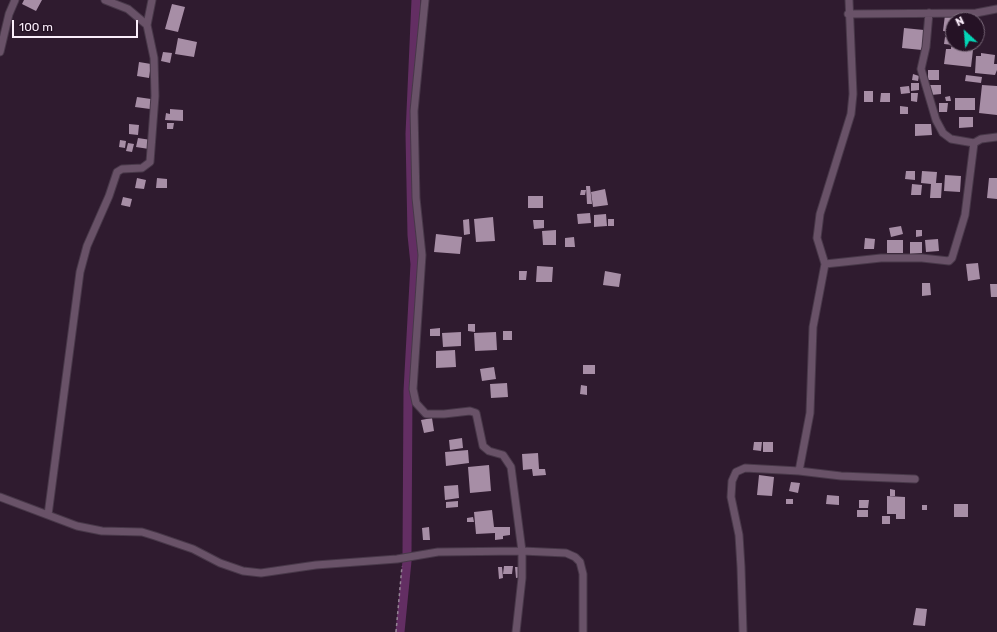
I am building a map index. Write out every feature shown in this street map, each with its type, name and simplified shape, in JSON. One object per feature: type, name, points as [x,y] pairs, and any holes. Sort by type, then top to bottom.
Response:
[{"type":"street","points":[[0,52],[9,14],[15,0]]},
{"type":"street","points":[[105,0],[128,9],[146,25]]},
{"type":"street","points":[[48,515],[80,272],[87,246],[118,172],[122,169],[142,168],[150,162],[155,96],[154,58],[146,25],[152,0]]},
{"type":"street","points":[[425,0],[414,111],[416,198],[422,255],[413,389],[416,403],[426,414],[474,412],[478,417],[483,446],[490,451],[503,455],[511,467],[522,551],[522,578],[516,632]]},
{"type":"street","points":[[799,471],[810,413],[813,327],[825,264],[817,238],[820,214],[847,134],[851,114],[853,94],[848,14],[849,0]]},
{"type":"street","points":[[848,14],[976,13],[997,9]]},
{"type":"street","points":[[929,13],[926,47],[921,69],[936,120],[943,133],[951,139],[974,143],[981,139],[997,137]]},
{"type":"street","points":[[825,264],[881,258],[922,258],[949,261],[965,215],[974,143]]},
{"type":"street","points":[[743,632],[739,535],[731,496],[733,476],[736,472],[745,468],[799,471],[842,476],[915,479]]},
{"type":"street","points":[[0,497],[78,526],[102,531],[142,532],[194,549],[220,564],[243,571],[261,573],[316,565],[403,558],[438,552],[522,551],[566,553],[575,557],[580,562],[584,574],[583,632]]},
{"type":"path","points":[[396,632],[403,558]]},
{"type":"building","points":[[24,0],[42,0],[36,11],[22,4]]},
{"type":"building","points":[[172,4],[185,7],[178,32],[165,29]]},
{"type":"building","points":[[945,15],[945,31],[943,31]]},
{"type":"building","points":[[904,28],[924,30],[922,50],[902,48]]},
{"type":"building","points":[[178,38],[197,42],[194,57],[175,54]]},
{"type":"building","points":[[163,52],[172,53],[170,63],[161,61]]},
{"type":"building","points":[[946,52],[973,52],[971,67],[944,64]]},
{"type":"building","points":[[981,53],[995,55],[994,64],[997,64],[997,70],[995,75],[975,73],[976,56],[981,56]]},
{"type":"building","points":[[139,62],[151,64],[149,78],[137,76]]},
{"type":"building","points":[[928,70],[939,70],[939,80],[928,80]]},
{"type":"building","points":[[913,74],[919,76],[918,81],[912,80]]},
{"type":"building","points":[[966,75],[982,77],[981,83],[965,81]]},
{"type":"building","points":[[911,83],[919,83],[919,90],[911,91]]},
{"type":"building","points":[[930,85],[941,85],[941,94],[931,95]]},
{"type":"building","points":[[982,85],[997,86],[997,115],[979,113]]},
{"type":"building","points":[[909,86],[910,93],[901,94],[900,87]]},
{"type":"building","points":[[864,91],[873,91],[873,102],[864,102]]},
{"type":"building","points":[[881,93],[890,93],[890,102],[880,102]]},
{"type":"building","points":[[911,93],[918,93],[917,102],[911,101]]},
{"type":"building","points":[[950,96],[951,101],[946,101],[945,97]]},
{"type":"building","points":[[137,97],[151,99],[150,109],[135,107]]},
{"type":"building","points":[[955,98],[975,98],[975,110],[955,110]]},
{"type":"building","points":[[939,103],[948,103],[947,112],[939,112]]},
{"type":"building","points":[[900,106],[908,107],[908,114],[900,114]]},
{"type":"building","points":[[170,109],[183,110],[183,121],[165,120],[166,113],[170,114]]},
{"type":"building","points":[[959,117],[973,117],[973,127],[959,128]]},
{"type":"building","points":[[167,123],[174,123],[173,129],[167,129]]},
{"type":"building","points":[[129,124],[139,125],[138,135],[129,134]]},
{"type":"building","points":[[915,124],[931,124],[932,135],[915,136]]},
{"type":"building","points":[[138,138],[151,140],[149,149],[136,147]]},
{"type":"building","points":[[120,140],[126,141],[125,148],[119,147]]},
{"type":"building","points":[[128,143],[134,144],[132,152],[126,151]]},
{"type":"building","points":[[906,171],[915,171],[915,180],[905,179]]},
{"type":"building","points":[[922,171],[937,172],[936,183],[942,183],[941,198],[930,198],[931,184],[921,183]]},
{"type":"building","points":[[945,175],[961,176],[960,192],[944,191]]},
{"type":"building","points":[[137,178],[146,180],[144,189],[135,188]]},
{"type":"building","points":[[157,178],[167,179],[167,188],[156,188]]},
{"type":"building","points":[[989,178],[997,178],[997,199],[987,198]]},
{"type":"building","points":[[912,184],[922,185],[921,195],[911,195]]},
{"type":"building","points":[[586,186],[590,186],[592,204],[587,204]]},
{"type":"building","points":[[605,189],[608,205],[593,207],[591,192]]},
{"type":"building","points":[[581,190],[586,190],[585,195],[580,195]]},
{"type":"building","points":[[528,196],[543,196],[543,208],[528,208]]},
{"type":"building","points":[[123,197],[132,199],[130,207],[121,205]]},
{"type":"building","points":[[590,213],[591,223],[578,224],[577,214]]},
{"type":"building","points":[[606,214],[607,226],[594,227],[594,215]]},
{"type":"building","points":[[493,217],[495,241],[476,242],[474,219]]},
{"type":"building","points":[[469,219],[470,234],[464,235],[463,220]]},
{"type":"building","points":[[608,219],[614,219],[614,226],[608,226]]},
{"type":"building","points":[[533,220],[544,220],[544,228],[534,229]]},
{"type":"building","points":[[901,226],[903,234],[891,237],[889,228]]},
{"type":"building","points":[[556,230],[556,245],[543,245],[542,231]]},
{"type":"building","points":[[916,230],[922,230],[922,236],[916,237]]},
{"type":"building","points":[[436,234],[462,237],[460,254],[434,252]]},
{"type":"building","points":[[574,237],[575,247],[565,247],[565,238]]},
{"type":"building","points":[[865,238],[875,239],[874,249],[864,249]]},
{"type":"building","points":[[938,239],[939,251],[926,252],[925,240]]},
{"type":"building","points":[[887,240],[903,240],[903,253],[887,253]]},
{"type":"building","points":[[910,242],[922,242],[922,253],[910,254]]},
{"type":"building","points":[[978,263],[980,279],[968,281],[966,264]]},
{"type":"building","points":[[537,266],[553,267],[552,282],[536,282]]},
{"type":"building","points":[[519,271],[527,271],[526,280],[519,280]]},
{"type":"building","points":[[605,271],[621,274],[619,287],[603,285]]},
{"type":"building","points":[[922,283],[930,283],[931,295],[922,296]]},
{"type":"building","points":[[990,284],[997,284],[997,297],[991,297]]},
{"type":"building","points":[[468,324],[475,324],[475,332],[468,331]]},
{"type":"building","points":[[440,328],[440,336],[430,336],[430,329]]},
{"type":"building","points":[[503,331],[512,331],[512,340],[503,340]]},
{"type":"building","points":[[461,332],[461,346],[443,347],[442,333]]},
{"type":"building","points":[[496,332],[497,350],[475,351],[474,333]]},
{"type":"building","points":[[455,350],[456,367],[436,368],[436,351]]},
{"type":"building","points":[[583,365],[595,365],[595,374],[583,374]]},
{"type":"building","points":[[494,367],[496,379],[482,381],[480,369]]},
{"type":"building","points":[[507,383],[508,397],[491,398],[490,384]]},
{"type":"building","points":[[581,385],[587,386],[587,395],[580,394]]},
{"type":"building","points":[[432,418],[434,431],[424,433],[421,420]]},
{"type":"building","points":[[462,438],[463,448],[450,450],[449,440]]},
{"type":"building","points":[[754,442],[762,442],[761,451],[753,450]]},
{"type":"building","points":[[763,442],[773,442],[773,452],[763,452]]},
{"type":"building","points":[[468,450],[469,463],[446,466],[445,452]]},
{"type":"building","points":[[538,453],[539,469],[545,469],[546,475],[533,476],[532,469],[523,470],[522,454]]},
{"type":"building","points":[[489,465],[491,491],[470,493],[468,467]]},
{"type":"building","points":[[759,475],[774,477],[772,496],[757,495]]},
{"type":"building","points":[[791,482],[800,483],[798,493],[789,491]]},
{"type":"building","points":[[458,485],[459,498],[445,500],[444,486]]},
{"type":"building","points":[[890,489],[895,490],[895,496],[890,496]]},
{"type":"building","points":[[827,495],[839,496],[839,505],[826,504]]},
{"type":"building","points":[[887,496],[905,497],[905,519],[896,519],[896,514],[887,514]]},
{"type":"building","points":[[786,499],[793,499],[793,504],[786,504]]},
{"type":"building","points":[[859,500],[869,500],[868,508],[859,508]]},
{"type":"building","points":[[458,501],[458,507],[446,508],[446,502]]},
{"type":"building","points":[[954,504],[968,504],[968,517],[954,517]]},
{"type":"building","points":[[922,505],[927,505],[927,510],[922,510]]},
{"type":"building","points":[[492,510],[494,527],[510,527],[510,535],[503,536],[503,539],[495,540],[495,533],[476,534],[474,512]]},
{"type":"building","points":[[857,510],[868,510],[868,517],[857,517]]},
{"type":"building","points":[[882,516],[890,516],[890,524],[882,524]]},
{"type":"building","points":[[473,517],[474,522],[467,522],[467,518]]},
{"type":"building","points":[[429,527],[430,540],[423,540],[422,528]]},
{"type":"building","points":[[504,566],[513,566],[512,574],[503,574]]},
{"type":"building","points":[[498,567],[502,567],[503,578],[499,579]]},
{"type":"building","points":[[515,567],[521,567],[522,577],[516,578]]},
{"type":"building","points":[[916,608],[927,609],[925,626],[913,625]]},
{"type":"waterway","points":[[407,553],[408,391],[415,264],[412,235],[410,134],[416,0]]},
{"type":"waterway","points":[[400,632],[407,561]]}]
